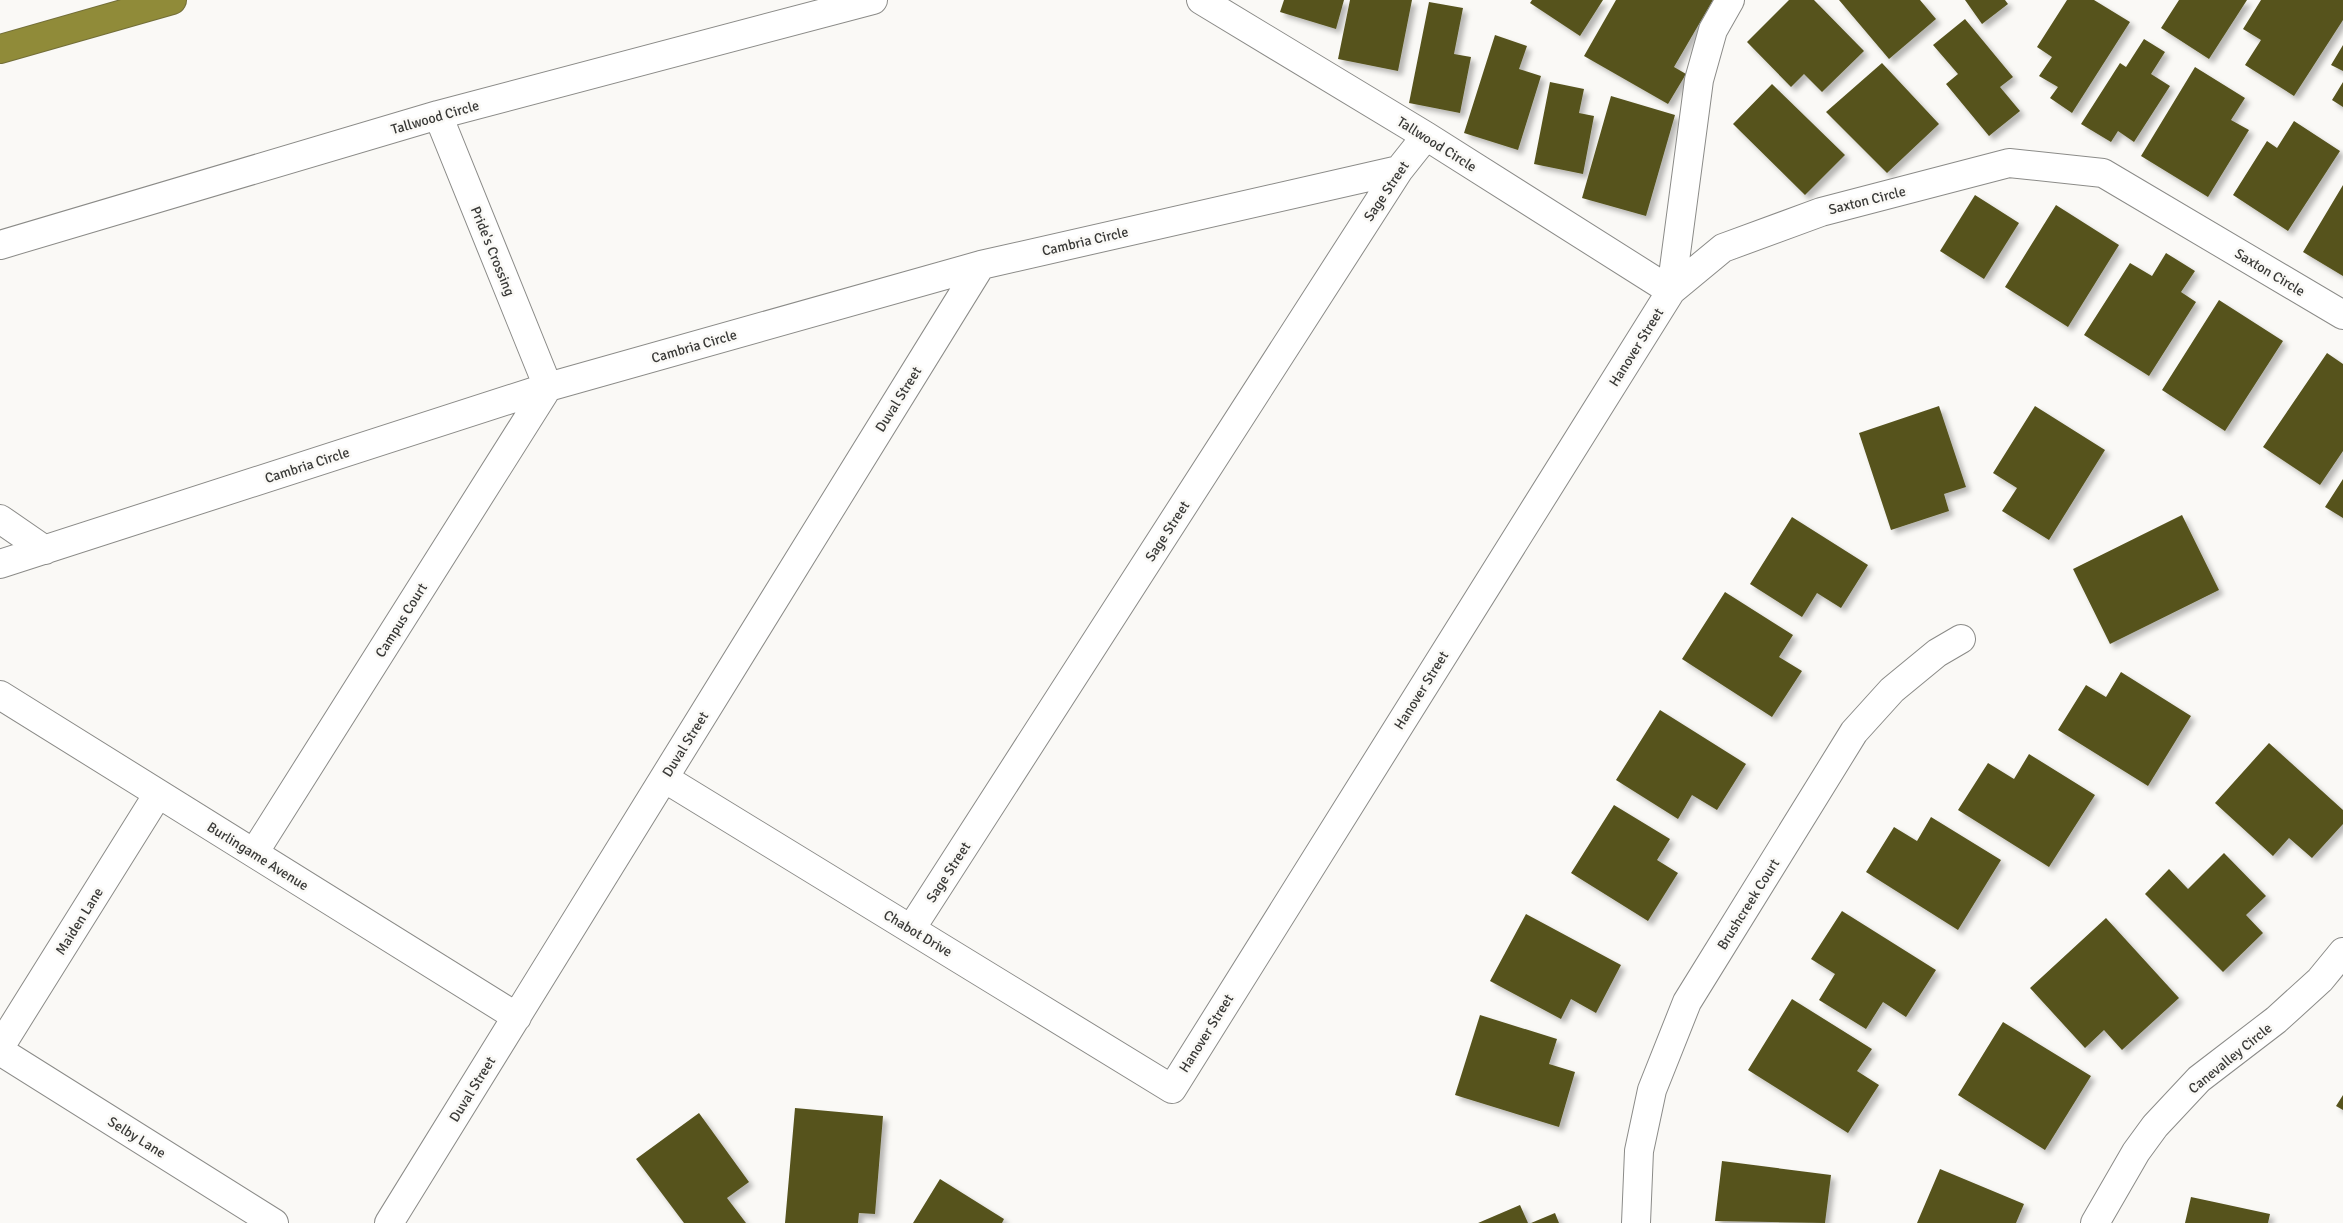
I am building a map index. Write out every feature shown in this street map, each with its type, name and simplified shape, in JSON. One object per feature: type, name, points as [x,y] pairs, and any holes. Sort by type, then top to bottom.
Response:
[{"type":"highway","points":[[0,48],[172,0]]},
{"type":"street","name":"Tallwood Circle","points":[[0,244],[438,115],[873,0]]},
{"type":"street","name":"Tallwood Circle","points":[[1201,0],[1426,136],[1671,291]]},
{"type":"street","points":[[1671,291],[1699,80],[1712,30],[1730,0]]},
{"type":"street","name":"Pride's Crossing","points":[[438,115],[548,386]]},
{"type":"street","name":"Sage Street","points":[[911,929],[1399,170],[1426,136]]},
{"type":"street","name":"Saxton Circle","points":[[1671,291],[1723,248],[1821,212],[2009,163],[2103,174],[2343,315]]},
{"type":"street","name":"Cambria Circle","points":[[0,564],[548,386],[981,265],[1399,170]]},
{"type":"street","name":"Duval Street","points":[[389,1223],[981,265]]},
{"type":"street","name":"Hanover Street","points":[[1172,1089],[1671,291]]},
{"type":"street","name":"Campus Court","points":[[254,853],[548,386]]},
{"type":"street","points":[[0,519],[45,550]]},
{"type":"street","name":"Brushcreek Court","points":[[1636,1223],[1639,1152],[1652,1090],[1687,1002],[1854,732],[1892,690],[1937,653],[1961,638]]},
{"type":"street","name":"Burlingame Avenue","points":[[0,695],[516,1017]]},
{"type":"street","name":"Chabot Drive","points":[[664,778],[1172,1089]]},
{"type":"street","name":"Maiden Lane","points":[[0,1049],[158,794]]},
{"type":"street","name":"Canevalley Circle","points":[[2095,1223],[2136,1152],[2155,1126],[2199,1079],[2276,1020],[2320,980],[2343,952]]},
{"type":"street","name":"Selby Lane","points":[[0,1049],[274,1223]]},
{"type":"building","points":[[1284,0],[1344,0],[1336,29],[1280,12]]},
{"type":"building","points":[[1350,0],[1412,0],[1398,71],[1338,59]]},
{"type":"building","points":[[1532,0],[1603,0],[1580,36],[1530,3]]},
{"type":"building","points":[[1616,0],[1713,0],[1674,67],[1686,74],[1668,104],[1584,56]]},
{"type":"building","points":[[1789,0],[1814,0],[1864,51],[1822,92],[1804,74],[1791,87],[1747,42]]},
{"type":"building","points":[[1839,0],[1920,0],[1936,19],[1889,59]]},
{"type":"building","points":[[1965,0],[2005,0],[2008,4],[1982,24]]},
{"type":"building","points":[[2067,0],[2094,0],[2130,22],[2072,113],[2050,98],[2058,87],[2039,76],[2052,57],[2037,47]]},
{"type":"building","points":[[2179,0],[2247,0],[2209,59],[2161,28]]},
{"type":"building","points":[[2261,0],[2343,0],[2343,20],[2294,96],[2245,65],[2261,40],[2243,29]]},
{"type":"building","points":[[1429,2],[1463,8],[1454,54],[1471,57],[1460,113],[1409,103]]},
{"type":"building","points":[[1965,19],[2013,77],[2000,87],[2020,111],[1989,136],[1946,84],[1958,74],[1933,45]]},
{"type":"building","points":[[1495,35],[1527,46],[1519,69],[1541,76],[1518,150],[1464,133]]},
{"type":"building","points":[[2144,39],[2165,52],[2151,74],[2170,86],[2134,142],[2118,131],[2111,142],[2081,124],[2120,63],[2126,67]]},
{"type":"building","points":[[2343,45],[2343,71],[2331,65]]},
{"type":"building","points":[[1882,63],[1939,124],[1887,173],[1826,112]]},
{"type":"building","points":[[2195,67],[2245,98],[2231,120],[2249,130],[2208,197],[2141,156]]},
{"type":"building","points":[[1550,82],[1584,89],[1579,113],[1594,116],[1583,174],[1534,164]]},
{"type":"building","points":[[2343,82],[2343,107],[2332,100]]},
{"type":"building","points":[[1772,84],[1845,155],[1805,195],[1733,124]]},
{"type":"building","points":[[1611,96],[1675,115],[1646,216],[1582,198]]},
{"type":"building","points":[[2294,121],[2340,151],[2288,231],[2233,195],[2267,141],[2277,148]]},
{"type":"building","points":[[2343,185],[2343,276],[2303,252]]},
{"type":"building","points":[[1975,195],[2019,223],[1984,279],[1940,251]]},
{"type":"building","points":[[2056,205],[2119,245],[2068,327],[2005,287]]},
{"type":"building","points":[[2166,253],[2195,271],[2181,292],[2196,302],[2149,376],[2084,335],[2130,263],[2152,276]]},
{"type":"building","points":[[2219,300],[2283,341],[2225,431],[2162,390]]},
{"type":"building","points":[[2327,353],[2343,364],[2343,451],[2320,485],[2263,447]]},
{"type":"building","points":[[1939,406],[1966,487],[1944,494],[1949,511],[1891,530],[1859,433]]},
{"type":"building","points":[[2035,406],[2105,450],[2049,540],[2002,511],[2017,488],[1993,473]]},
{"type":"building","points":[[2343,479],[2343,518],[2325,507]]},
{"type":"building","points":[[2182,515],[2219,590],[2110,644],[2073,569]]},
{"type":"building","points":[[1792,517],[1868,565],[1841,608],[1817,593],[1802,617],[1750,584]]},
{"type":"building","points":[[1725,592],[1793,635],[1779,657],[1802,671],[1772,717],[1682,659]]},
{"type":"building","points":[[2121,672],[2191,716],[2148,786],[2058,730],[2086,685],[2106,697]]},
{"type":"building","points":[[1660,710],[1746,764],[1717,810],[1692,795],[1678,819],[1616,780]]},
{"type":"building","points":[[2269,743],[2343,810],[2343,824],[2312,858],[2289,838],[2273,856],[2215,803]]},
{"type":"building","points":[[2029,754],[2095,795],[2049,867],[1958,810],[1988,763],[2014,779]]},
{"type":"building","points":[[1614,805],[1670,839],[1657,860],[1678,873],[1648,921],[1571,873]]},
{"type":"building","points":[[1931,817],[2001,860],[1958,930],[1866,872],[1894,827],[1917,841]]},
{"type":"building","points":[[2224,853],[2266,896],[2246,915],[2263,933],[2223,972],[2145,894],[2169,869],[2188,889]]},
{"type":"building","points":[[1842,911],[1936,970],[1906,1017],[1883,1002],[1866,1029],[1819,1000],[1835,974],[1811,959]]},
{"type":"building","points":[[1526,914],[1621,965],[1596,1013],[1571,999],[1561,1019],[1490,981]]},
{"type":"building","points":[[2106,918],[2179,998],[2122,1050],[2104,1030],[2085,1048],[2030,988]]},
{"type":"building","points":[[1792,999],[1872,1049],[1857,1071],[1879,1085],[1848,1133],[1748,1070]]},
{"type":"building","points":[[1480,1015],[1557,1039],[1549,1064],[1575,1072],[1559,1127],[1455,1095]]},
{"type":"building","points":[[2003,1022],[2091,1076],[2045,1150],[1958,1095]]},
{"type":"building","points":[[2343,1095],[2343,1110],[2336,1106]]},
{"type":"building","points":[[795,1108],[883,1116],[875,1214],[859,1213],[858,1223],[785,1223]]},
{"type":"building","points":[[699,1113],[749,1182],[727,1198],[746,1223],[684,1223],[636,1159]]},
{"type":"building","points":[[1722,1161],[1831,1175],[1825,1223],[1715,1221]]},
{"type":"building","points":[[1940,1169],[2024,1204],[2016,1223],[1917,1223]]},
{"type":"building","points":[[940,1179],[1004,1219],[1002,1223],[913,1223]]},
{"type":"building","points":[[2191,1197],[2270,1214],[2268,1223],[2185,1223]]},
{"type":"building","points":[[1520,1205],[1528,1223],[1478,1223]]},
{"type":"building","points":[[1555,1213],[1559,1223],[1531,1223]]}]
